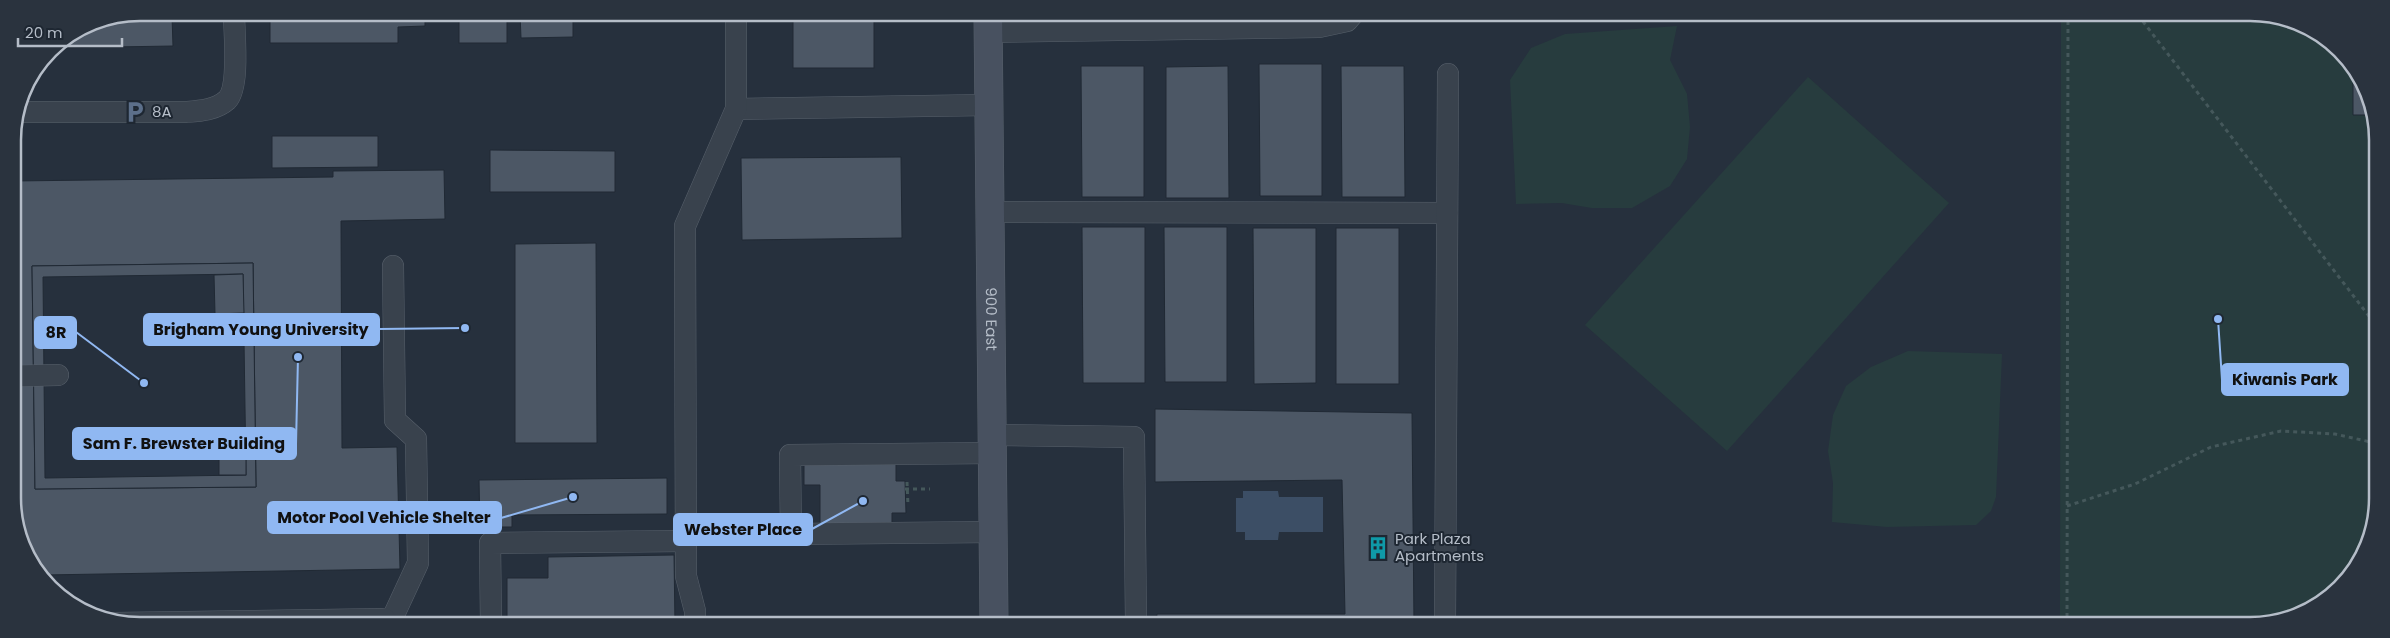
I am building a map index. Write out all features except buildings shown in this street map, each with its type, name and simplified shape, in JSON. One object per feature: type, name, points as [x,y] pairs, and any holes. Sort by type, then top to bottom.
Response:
[{"type":"main road","name":"900 East","points":[[988,23],[994,617]]},
{"type":"lane","points":[[25,112],[186,112],[209,109],[227,100],[234,86],[234,21]]},
{"type":"lane","points":[[695,617],[686,576],[686,226],[736,109],[736,21]]},
{"type":"lane","points":[[988,23],[1103,21],[1319,27],[1348,21]]},
{"type":"lane","points":[[1444,616],[1448,74]]},
{"type":"lane","points":[[736,109],[989,105]]},
{"type":"lane","points":[[990,212],[1447,213]]},
{"type":"lane","points":[[393,266],[395,420],[416,439],[418,563],[393,617]]},
{"type":"lane","points":[[21,376],[58,376]]},
{"type":"lane","points":[[993,532],[791,534],[790,455],[906,454],[993,444],[1134,437],[1136,617]]},
{"type":"lane","points":[[491,617],[490,543],[686,541]]},
{"type":"path","points":[[2066,616],[2068,21]]},
{"type":"path","points":[[2143,21],[2369,316]]},
{"type":"path","points":[[2067,506],[2135,484],[2212,447],[2281,431],[2335,434],[2369,442]]},
{"type":"path","points":[[906,454],[908,532]]},
{"type":"path","points":[[907,489],[930,489]]},
{"type":"green space","points":[[2061,21],[2250,21],[2280,25],[2295,30],[2322,46],[2334,56],[2349,74],[2362,102],[2368,125],[2369,498],[2368,513],[2362,536],[2353,557],[2328,587],[2316,597],[2295,608],[2280,613],[2265,616],[2060,616]]},
{"type":"green space","points":[[1677,26],[1670,60],[1687,94],[1690,127],[1687,159],[1670,186],[1632,208],[1592,208],[1562,203],[1516,204],[1510,80],[1531,48],[1565,34]]},
{"type":"green space","points":[[1808,77],[1949,203],[1727,451],[1585,325]]},
{"type":"green space","points":[[1908,351],[2002,354],[1996,497],[1991,511],[1976,525],[1887,527],[1832,522],[1833,483],[1828,451],[1833,415],[1846,386],[1871,367]]},
{"type":"water","points":[[1243,491],[1278,491],[1279,497],[1323,497],[1323,532],[1279,532],[1278,540],[1245,540],[1245,532],[1236,532],[1236,498],[1243,498]]},
{"type":"place","name":"8A","points":[[135,112]]},
{"type":"place","name":"Kiwanis Park","points":[[2218,319]]},
{"type":"place","name":"Brigham Young University","points":[[465,328]]},
{"type":"place","name":"Sam F. Brewster Building","points":[[298,357]]},
{"type":"place","name":"8R","points":[[144,383]]},
{"type":"place","name":"Motor Pool Vehicle Shelter","points":[[573,497]]},
{"type":"place","name":"Webster Place","points":[[863,501]]},
{"type":"place","name":"Park Plaza Apartments","points":[[1378,548]]}]
